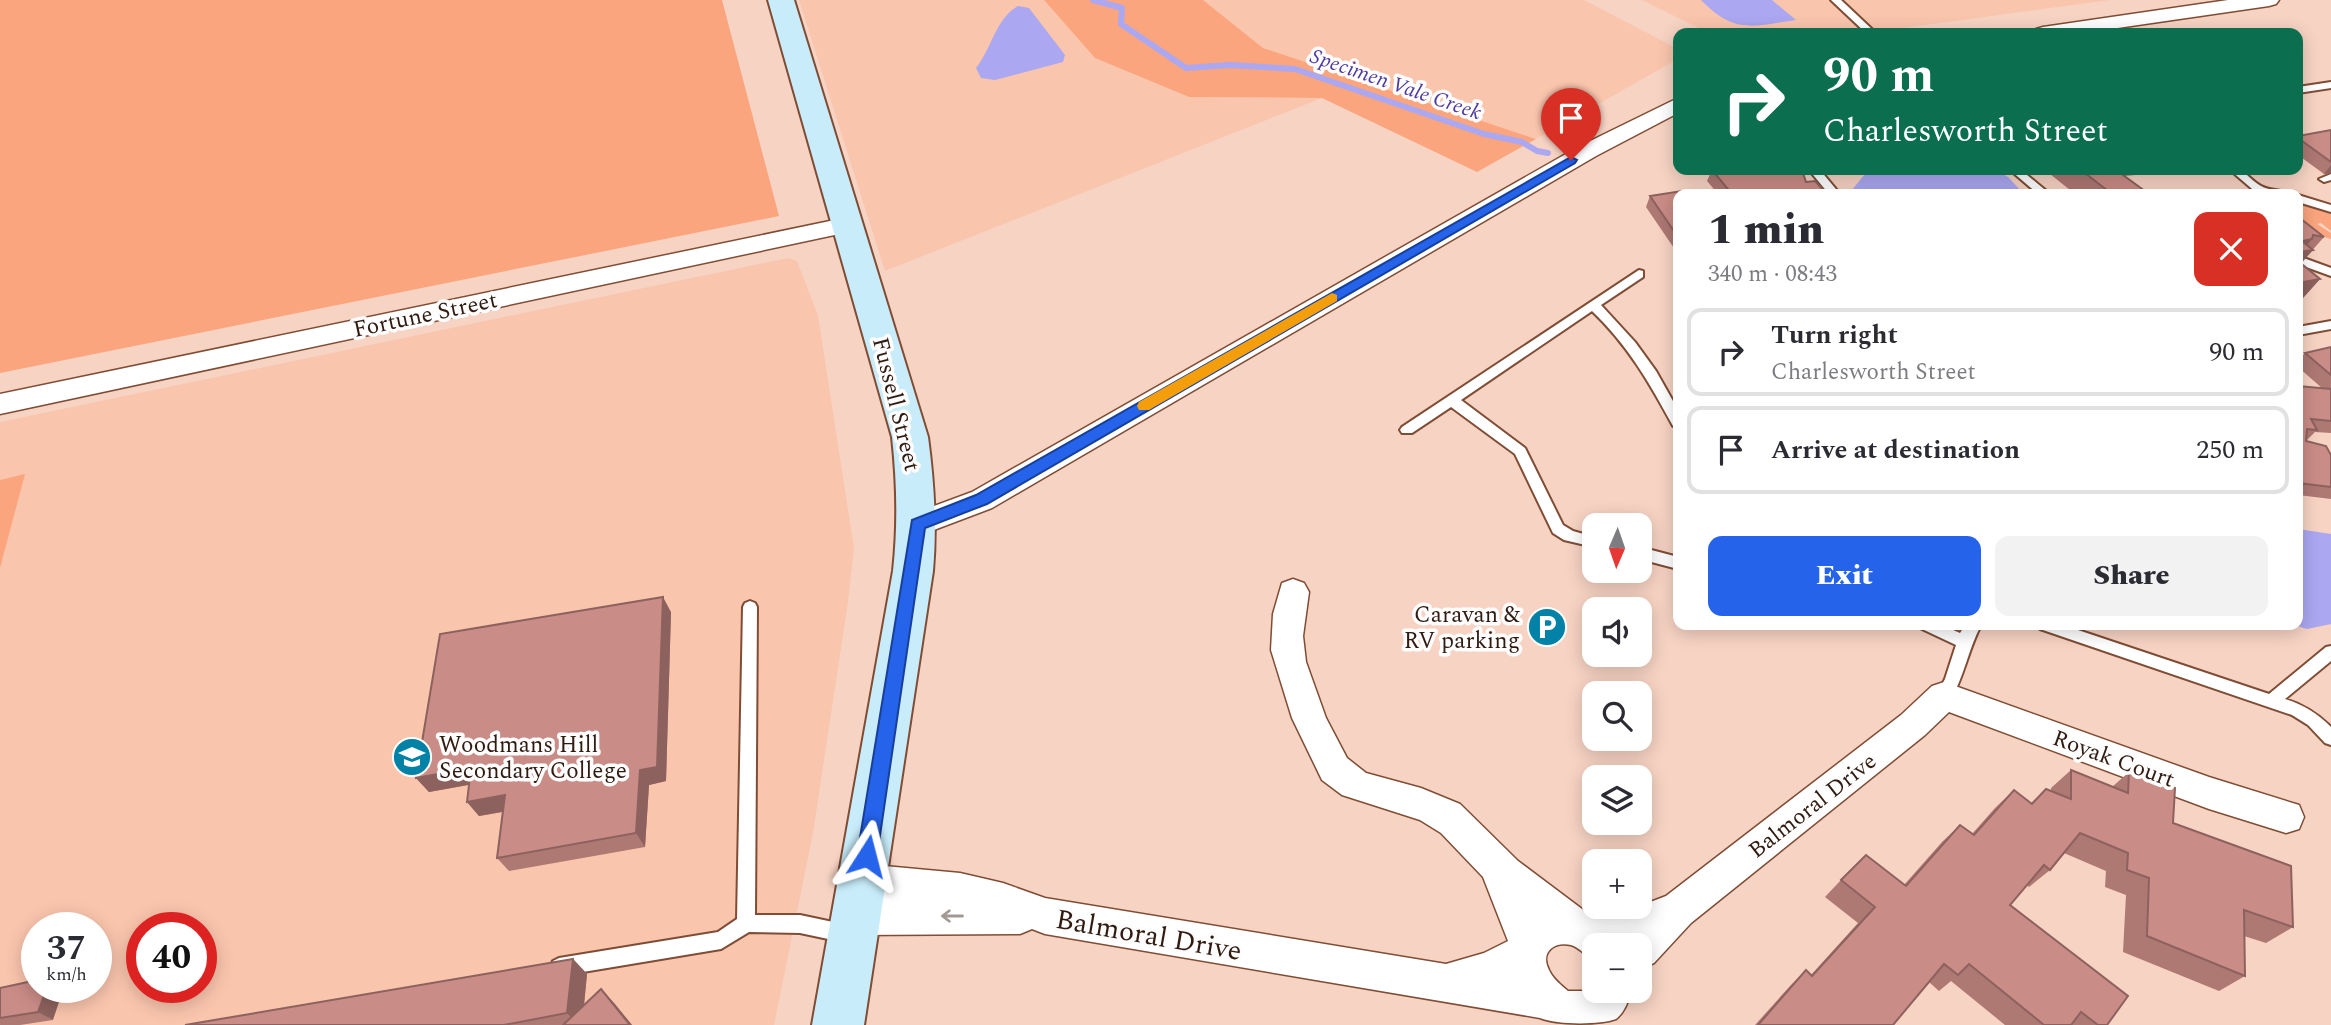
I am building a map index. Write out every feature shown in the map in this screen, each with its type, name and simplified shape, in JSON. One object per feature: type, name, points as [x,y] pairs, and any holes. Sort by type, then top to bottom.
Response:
[{"type":"street","name":"Fussell Street","points":[[781,0],[910,437],[918,524],[838,1025]]},
{"type":"street","points":[[2077,28],[2269,0]]},
{"type":"street","points":[[918,524],[982,499],[1588,150],[1673,107]]},
{"type":"street","name":"Fortune Street","points":[[0,404],[849,225]]},
{"type":"street","points":[[1293,592],[1287,633],[1289,658],[1322,750],[1333,769],[1344,779],[1417,802],[1446,816],[1459,825],[1496,864],[1585,933]]},
{"type":"street","name":"Balmoral Drive","points":[[1652,937],[1678,910],[1908,730],[1944,696]]},
{"type":"street","name":"Royak Court","points":[[1944,696],[2217,796],[2286,817]]},
{"type":"street","points":[[1496,864],[1529,949],[1529,974],[1534,985],[1555,1009]]},
{"type":"street","name":"Balmoral Drive","points":[[1597,933],[1678,910]]},
{"type":"street","name":"Balmoral Drive","points":[[858,911],[1045,916],[1437,983],[1555,1009],[1591,1010],[1605,1003]]},
{"type":"street","name":"Balmoral Drive","points":[[1437,983],[1489,971],[1529,949],[1536,937],[1551,928],[1582,934]]},
{"type":"street","points":[[1616,1003],[1619,1025]]},
{"type":"lane","points":[[1836,0],[1866,28]]},
{"type":"lane","points":[[2303,89],[2331,85]]},
{"type":"lane","points":[[1817,175],[1830,189]]},
{"type":"lane","points":[[2021,175],[2039,189]]},
{"type":"lane","points":[[2241,175],[2259,189]]},
{"type":"lane","points":[[2303,200],[2331,209]]},
{"type":"lane","points":[[2303,262],[2331,272]]},
{"type":"lane","points":[[1406,430],[1639,274]]},
{"type":"lane","points":[[1593,305],[1608,318],[1654,375],[1673,413]]},
{"type":"lane","points":[[2303,330],[2331,325]]},
{"type":"lane","points":[[1451,400],[1521,452],[1560,531],[1582,538]]},
{"type":"lane","points":[[1652,556],[1673,562]]},
{"type":"lane","points":[[746,923],[750,607]]},
{"type":"lane","points":[[1938,630],[1963,641]]},
{"type":"lane","points":[[1944,696],[1953,682],[1963,641],[1970,630]]},
{"type":"lane","points":[[2060,630],[2307,715],[2331,738]]},
{"type":"lane","points":[[2271,701],[2331,652]]},
{"type":"lane","points":[[545,969],[721,940],[746,923],[800,924],[858,911]]},
{"type":"shaded area","points":[[0,0],[722,0],[779,216],[0,373]]},
{"type":"shaded area","points":[[799,0],[1044,0],[1095,58],[1189,97],[1322,98],[885,271]]},
{"type":"shaded area","points":[[1044,0],[1203,0],[1263,48],[1536,139],[1477,172],[1322,98],[1189,97],[1095,58]]},
{"type":"shaded area","points":[[1203,0],[1584,0],[1673,46],[1673,62],[1536,139],[1263,48]]},
{"type":"shaded area","points":[[1642,0],[2110,0],[1903,28],[1699,28]]},
{"type":"shaded area","points":[[1701,0],[1772,0],[1796,20],[1756,26],[1735,23],[1724,19]]},
{"type":"shaded area","points":[[1018,6],[1029,8],[1065,55],[1063,62],[995,80],[981,78],[976,68],[1004,18]]},
{"type":"shaded area","points":[[1864,175],[2005,175],[2019,189],[1853,189]]},
{"type":"shaded area","points":[[2303,205],[2331,214],[2331,231],[2321,223],[2317,224],[2331,233],[2331,239],[2303,231]]},
{"type":"shaded area","points":[[788,258],[797,261],[818,316],[854,548],[813,833],[774,1025],[0,1025],[0,422]]},
{"type":"shaded area","points":[[25,474],[0,568],[0,480]]},
{"type":"shaded area","points":[[2303,530],[2331,534],[2331,624],[2303,628]]},
{"type":"building","points":[[2331,130],[2331,162],[2303,142],[2303,135]]},
{"type":"building","points":[[1716,175],[1804,175],[1806,182],[1815,181],[1822,189],[1728,189]]},
{"type":"building","points":[[2087,175],[2123,175],[2142,189],[2106,189]]},
{"type":"building","points":[[1673,192],[1673,230],[1650,196]]},
{"type":"building","points":[[2303,221],[2324,237],[2313,235],[2312,239],[2303,241]]},
{"type":"building","points":[[2303,242],[2313,250],[2303,251]]},
{"type":"building","points":[[2303,265],[2320,279],[2303,282]]},
{"type":"building","points":[[2331,347],[2331,375],[2305,353]]},
{"type":"building","points":[[2303,386],[2331,389],[2331,421],[2311,419],[2317,430],[2307,429],[2306,441],[2326,446],[2331,455],[2331,487],[2303,484]]},
{"type":"building","points":[[663,597],[657,767],[640,770],[636,833],[497,858],[505,795],[467,802],[471,768],[416,778],[440,634]]},
{"type":"building","points":[[2071,770],[2128,793],[2129,772],[2175,788],[2173,823],[2291,866],[2293,927],[2244,910],[2245,976],[2147,936],[2149,878],[2127,870],[2128,853],[2080,833],[2050,870],[2044,865],[2010,905],[2128,996],[2107,1025],[2098,1025],[2081,1012],[2071,1025],[2044,1025],[1969,964],[1958,975],[1944,964],[1893,1025],[1758,1025],[1806,970],[1812,976],[1875,907],[1841,880],[1866,855],[1906,886],[1960,825],[1974,835],[2014,790],[2032,804],[2046,789],[2071,799]]},
{"type":"building","points":[[573,959],[567,1013],[504,1025],[185,1025]]},
{"type":"building","points":[[21,983],[21,1003],[41,1003],[38,1012],[0,1018],[0,988]]},
{"type":"building","points":[[601,989],[630,1025],[563,1025]]},
{"type":"waterway","name":"Specimen Vale Creek","points":[[1093,0],[1122,8],[1121,24],[1186,68],[1230,65],[1295,69],[1484,134],[1522,142],[1537,151],[1548,153]]},
{"type":"slow traffic","points":[[1144,406],[1332,298]]},
{"type":"place","name":"Caravan & RV parking","points":[[1547,627]]},
{"type":"place","name":"Woodmans Hill Secondary College","points":[[412,757]]},
{"type":"route","points":[[867,856],[918,524],[982,499],[1571,160]]}]
